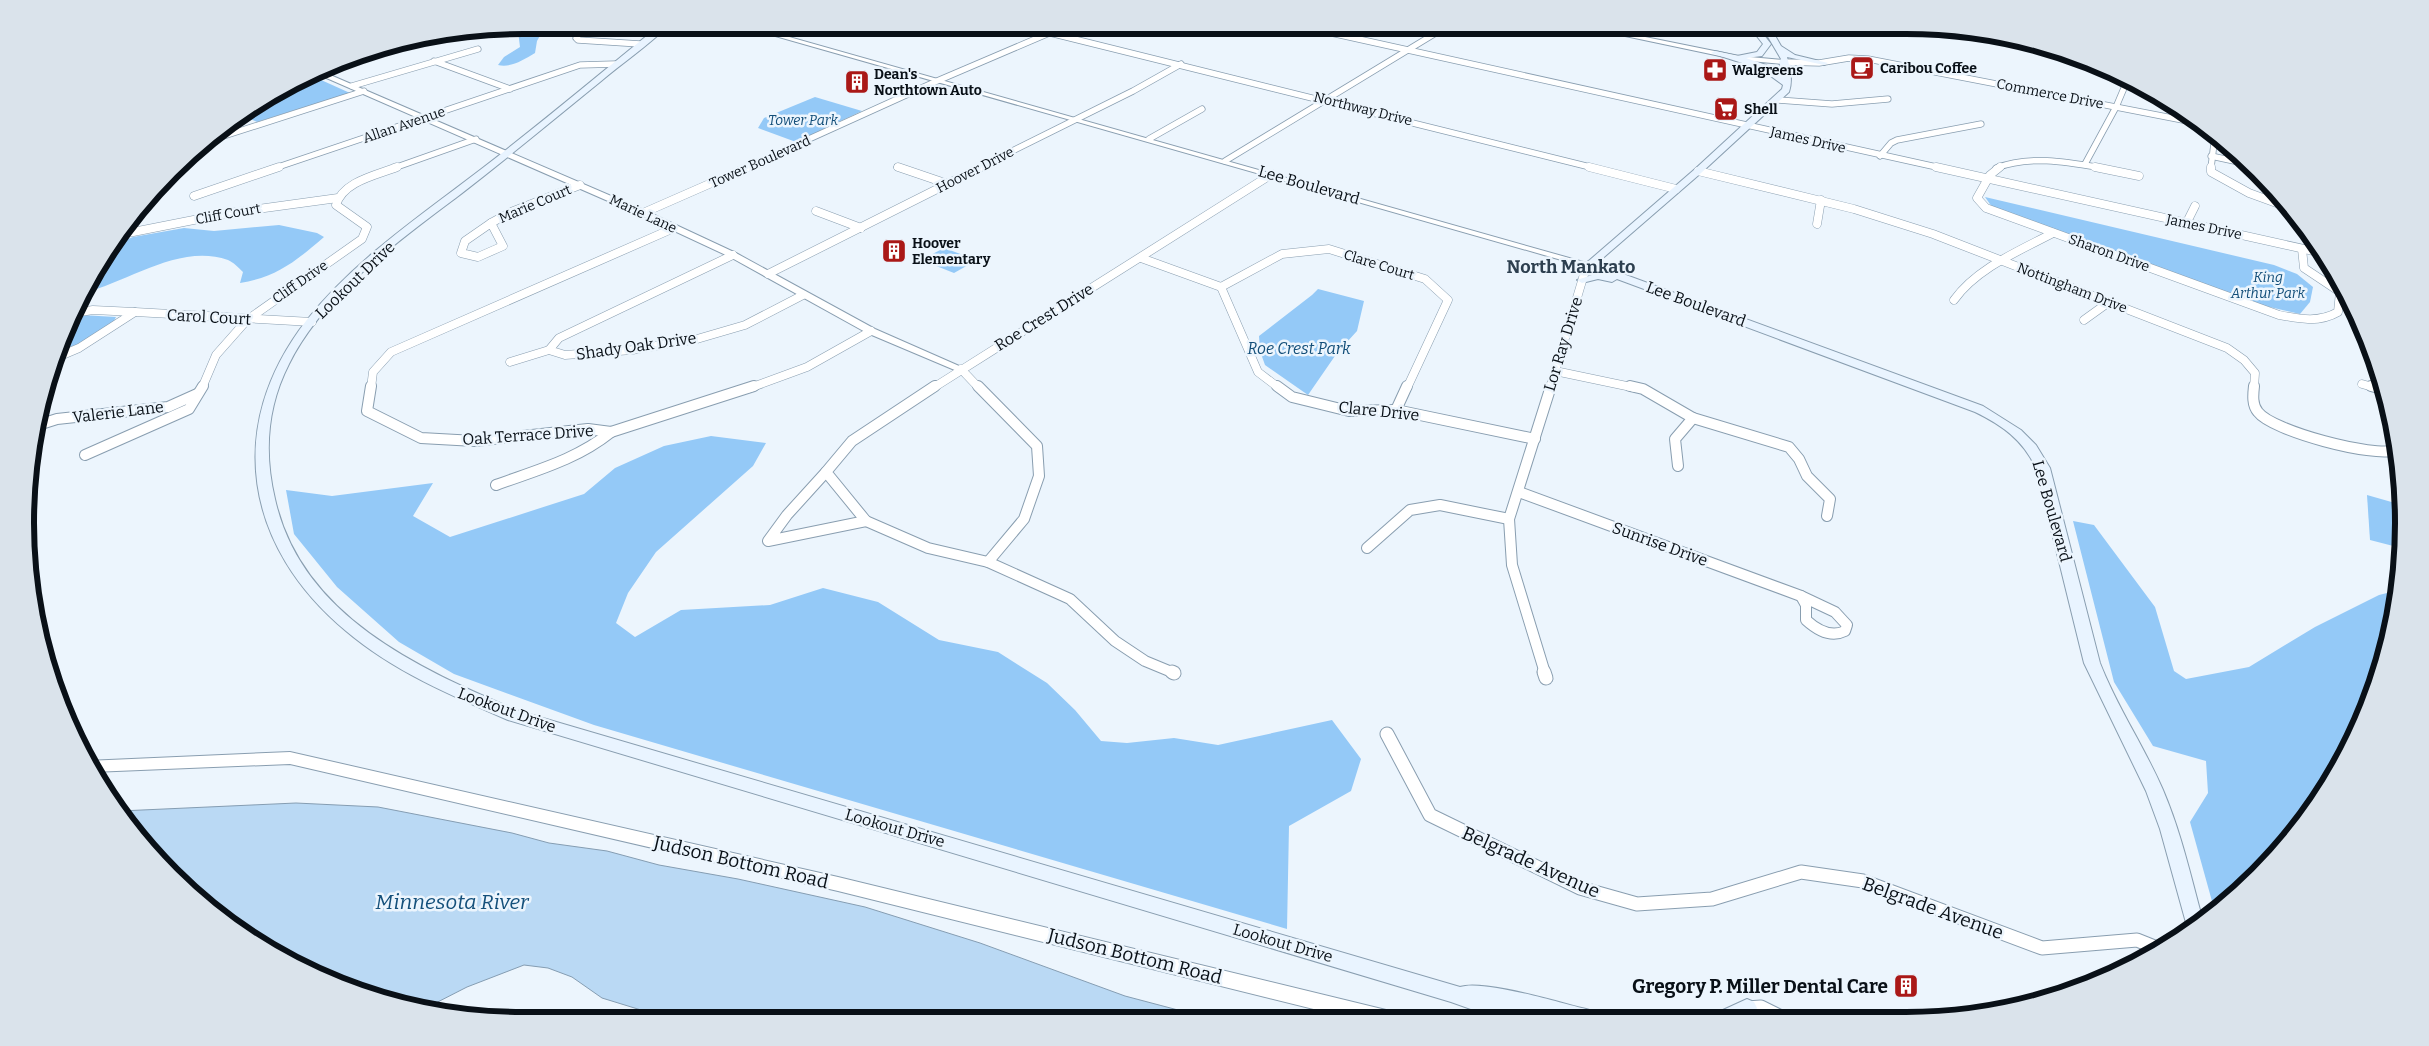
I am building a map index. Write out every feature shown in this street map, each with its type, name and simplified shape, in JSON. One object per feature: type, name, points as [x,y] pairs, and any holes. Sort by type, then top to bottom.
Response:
[{"type":"main road","name":"Lookout Drive","points":[[653,34],[380,254],[347,284],[312,322],[292,348],[278,375],[268,404],[261,458],[264,486],[271,516],[282,544],[296,568],[322,600],[356,632],[413,670],[461,694],[514,716],[1452,993],[1506,1012]]},
{"type":"main road","points":[[1759,34],[1777,59],[1783,62]]},
{"type":"main road","points":[[1770,34],[1785,59],[1783,62],[1788,75],[1788,86]]},
{"type":"main road","points":[[1711,52],[1750,56],[1761,53],[1767,44]]},
{"type":"main road","points":[[1778,46],[1793,56],[1824,62]]},
{"type":"main road","points":[[1711,52],[1768,68],[1777,73],[1788,86]]},
{"type":"main road","name":"Lor Ray Drive","points":[[1589,265],[1777,100],[1799,69],[1824,62]]},
{"type":"main road","name":"Lee Boulevard","points":[[1589,265],[1979,408],[1997,418],[2029,442],[2043,468],[2092,664],[2103,693],[2146,771],[2159,800],[2193,919]]},
{"type":"main road","points":[[1582,280],[1598,276],[1659,291]]},
{"type":"main road","name":"Lookout Drive","points":[[1452,993],[1491,996],[1560,1012]]},
{"type":"street","points":[[580,34],[576,38],[578,40],[640,44]]},
{"type":"street","name":"Lee Boulevard","points":[[772,34],[1589,265]]},
{"type":"street","name":"Tower Boulevard","points":[[643,213],[822,135],[938,80],[1048,34]]},
{"type":"street","name":"Northway Drive","points":[[1054,34],[1676,189]]},
{"type":"street","name":"James Drive","points":[[1335,34],[2313,251]]},
{"type":"street","points":[[1225,161],[1434,34]]},
{"type":"street","name":"Commerce Drive","points":[[1621,34],[1711,52],[1783,62],[1824,62],[1849,58],[1876,60],[2184,120]]},
{"type":"street","points":[[352,86],[478,49]]},
{"type":"street","points":[[434,61],[510,89]]},
{"type":"street","name":"Allan Avenue","points":[[194,196],[580,66],[616,64]]},
{"type":"street","name":"Hoover Drive","points":[[768,274],[1076,120],[1180,64]]},
{"type":"street","name":"Marie Lane","points":[[326,75],[643,213],[733,255],[871,331],[961,369]]},
{"type":"street","points":[[2085,164],[2116,107],[2125,86]]},
{"type":"street","points":[[228,133],[364,91]]},
{"type":"street","points":[[1777,100],[1822,106],[1850,105],[1888,99]]},
{"type":"street","points":[[1149,139],[1202,109]]},
{"type":"street","points":[[1880,156],[1896,140],[1981,124]]},
{"type":"street","points":[[338,198],[350,186],[370,177],[476,139]]},
{"type":"street","points":[[2213,143],[2211,172],[2234,188],[2278,205]]},
{"type":"street","points":[[2211,156],[2236,161]]},
{"type":"street","points":[[1988,180],[1996,168],[2011,164],[2046,161],[2085,164],[2139,176]]},
{"type":"street","points":[[897,167],[948,184]]},
{"type":"street","name":"Nottingham Drive","points":[[1698,171],[1821,200],[1933,234],[2227,348],[2244,360],[2255,374],[2253,405],[2260,416],[2286,429],[2364,451],[2384,454],[2390,452]]},
{"type":"street","name":"Roe Crest Drive","points":[[866,521],[768,541],[787,515],[852,441],[961,369],[1272,174]]},
{"type":"street","name":"Sharon Drive","points":[[1988,180],[1978,198],[1986,208],[2279,315],[2315,320],[2330,318],[2338,312],[2340,296]]},
{"type":"street","name":"Marie Court","points":[[491,223],[502,246],[478,257],[461,253],[465,241],[491,223],[511,212],[580,185]]},
{"type":"street","name":"Cliff Court","points":[[130,232],[278,205],[338,198]]},
{"type":"street","name":"Cliff Drive","points":[[85,455],[189,409],[200,393],[216,355],[247,320],[362,239],[367,227],[336,205],[338,198]]},
{"type":"street","points":[[1817,224],[1821,200]]},
{"type":"street","points":[[2186,224],[2195,206]]},
{"type":"street","points":[[816,211],[860,228]]},
{"type":"street","name":"Oak Terrace Drive","points":[[674,228],[391,352],[373,372],[367,411],[421,438],[475,441],[588,429],[610,432],[767,382],[807,367],[871,331]]},
{"type":"street","points":[[1954,300],[1958,291],[2002,261],[2053,233]]},
{"type":"street","name":"Clare Court","points":[[1221,287],[1282,254],[1329,249],[1425,279],[1448,300],[1396,410]]},
{"type":"street","name":"Sharon Drive","points":[[2302,249],[2304,268],[2336,289]]},
{"type":"street","name":"Shady Oak Drive","points":[[733,255],[559,338],[549,350],[565,355],[632,350],[697,339],[744,325],[803,295]]},
{"type":"street","points":[[1140,258],[1221,287]]},
{"type":"street","name":"Lor Ray Drive","points":[[1546,678],[1512,565],[1509,519],[1519,492],[1582,280],[1589,265]]},
{"type":"street","name":"Clare Drive","points":[[1221,287],[1258,372],[1292,397],[1350,411],[1396,410],[1535,439]]},
{"type":"street","points":[[2084,320],[2109,302]]},
{"type":"street","name":"Carol Court","points":[[82,312],[93,310],[247,320],[312,322]]},
{"type":"street","points":[[64,354],[79,348],[135,312]]},
{"type":"street","points":[[510,362],[549,350]]},
{"type":"street","points":[[961,369],[1037,446],[1038,476],[1024,519],[988,562]]},
{"type":"street","points":[[1555,371],[1643,389],[1693,418],[1789,448],[1799,459],[1807,476],[1830,499],[1827,516]]},
{"type":"street","points":[[2362,384],[2376,388]]},
{"type":"street","name":"Valerie Lane","points":[[44,423],[57,419],[168,407],[200,393]]},
{"type":"street","points":[[1678,466],[1675,439],[1693,418]]},
{"type":"street","points":[[496,485],[526,474],[560,465],[593,448],[610,432]]},
{"type":"street","points":[[826,472],[866,521],[928,548],[988,562],[1070,599],[1115,642],[1145,661],[1174,673]]},
{"type":"street","name":"Sunrise Drive","points":[[1519,492],[1801,596],[1842,618],[1847,625],[1844,631],[1838,635],[1825,633],[1814,628],[1806,620],[1806,604],[1801,596]]},
{"type":"street","points":[[1367,548],[1410,510],[1440,505],[1509,519]]},
{"type":"street","name":"Belgrade Avenue","points":[[1387,734],[1430,815],[1580,888],[1637,904],[1712,899],[1801,872],[1863,881],[2042,948],[2137,940],[2152,946]]},
{"type":"street","name":"Judson Bottom Road","points":[[98,766],[290,758],[838,884],[1361,1012]]},
{"type":"street","points":[[1747,1012],[1761,1008],[1769,1012]]},
{"type":"green space","points":[[518,34],[541,34],[537,41],[535,53],[512,64],[498,65],[504,57],[520,47]]},
{"type":"green space","points":[[319,79],[350,93],[257,122],[248,118],[278,99]]},
{"type":"green space","name":"Tower Park","points":[[815,97],[862,111],[796,142],[758,128],[764,118]]},
{"type":"green space","name":"King Arthur Park","points":[[1985,197],[2274,265],[2297,274],[2313,287],[2310,302],[2300,314],[2265,306],[1992,207]]},
{"type":"green space","points":[[279,225],[317,233],[324,237],[285,267],[265,277],[240,283],[243,272],[228,260],[210,256],[191,256],[154,266],[93,290],[123,241],[133,237],[184,228],[214,231]]},
{"type":"green space","points":[[944,248],[977,260],[954,273],[921,260]]},
{"type":"green space","name":"Roe Crest Park","points":[[1318,289],[1364,301],[1357,331],[1337,353],[1308,395],[1265,365],[1260,351],[1259,336]]},
{"type":"green space","points":[[80,315],[116,317],[114,321],[66,351],[71,336]]},
{"type":"green space","points":[[711,436],[766,443],[753,466],[656,552],[628,593],[616,623],[635,637],[681,610],[770,605],[823,588],[878,602],[939,640],[998,652],[1047,683],[1075,710],[1101,741],[1127,743],[1174,738],[1218,745],[1332,720],[1361,759],[1351,791],[1289,826],[1287,929],[594,725],[454,674],[399,642],[337,587],[294,534],[286,490],[332,496],[433,483],[413,516],[450,537],[584,494],[615,468],[664,446]]},
{"type":"green space","points":[[2367,495],[2394,503],[2394,546],[2370,540]]},
{"type":"green space","points":[[2073,521],[2094,525],[2155,607],[2174,671],[2186,679],[2249,667],[2315,627],[2379,595],[2390,592],[2379,650],[2369,680],[2358,710],[2330,768],[2313,795],[2274,846],[2229,891],[2213,904],[2190,822],[2208,793],[2206,761],[2153,746],[2114,682]]},
{"type":"water","name":"Minnesota River","points":[[296,803],[378,807],[512,833],[549,843],[607,851],[659,865],[738,879],[865,907],[980,943],[1125,996],[1186,1012],[653,1012],[602,998],[572,977],[548,968],[524,965],[467,987],[434,1004],[428,1003],[396,996],[336,975],[278,947],[251,930],[200,891],[177,869],[155,846],[127,811]]},
{"type":"place","name":"Caribou Coffee","points":[[1862,68]]},
{"type":"place","name":"Walgreens","points":[[1715,70]]},
{"type":"place","name":"Dean's Northtown Auto","points":[[857,82]]},
{"type":"place","name":"Shell","points":[[1726,109]]},
{"type":"place","name":"Hoover Elementary","points":[[894,251]]},
{"type":"place","name":"Gregory P. Miller Dental Care","points":[[1906,986]]},
{"type":"district","name":"North Mankato","points":[[1571,267]]}]
